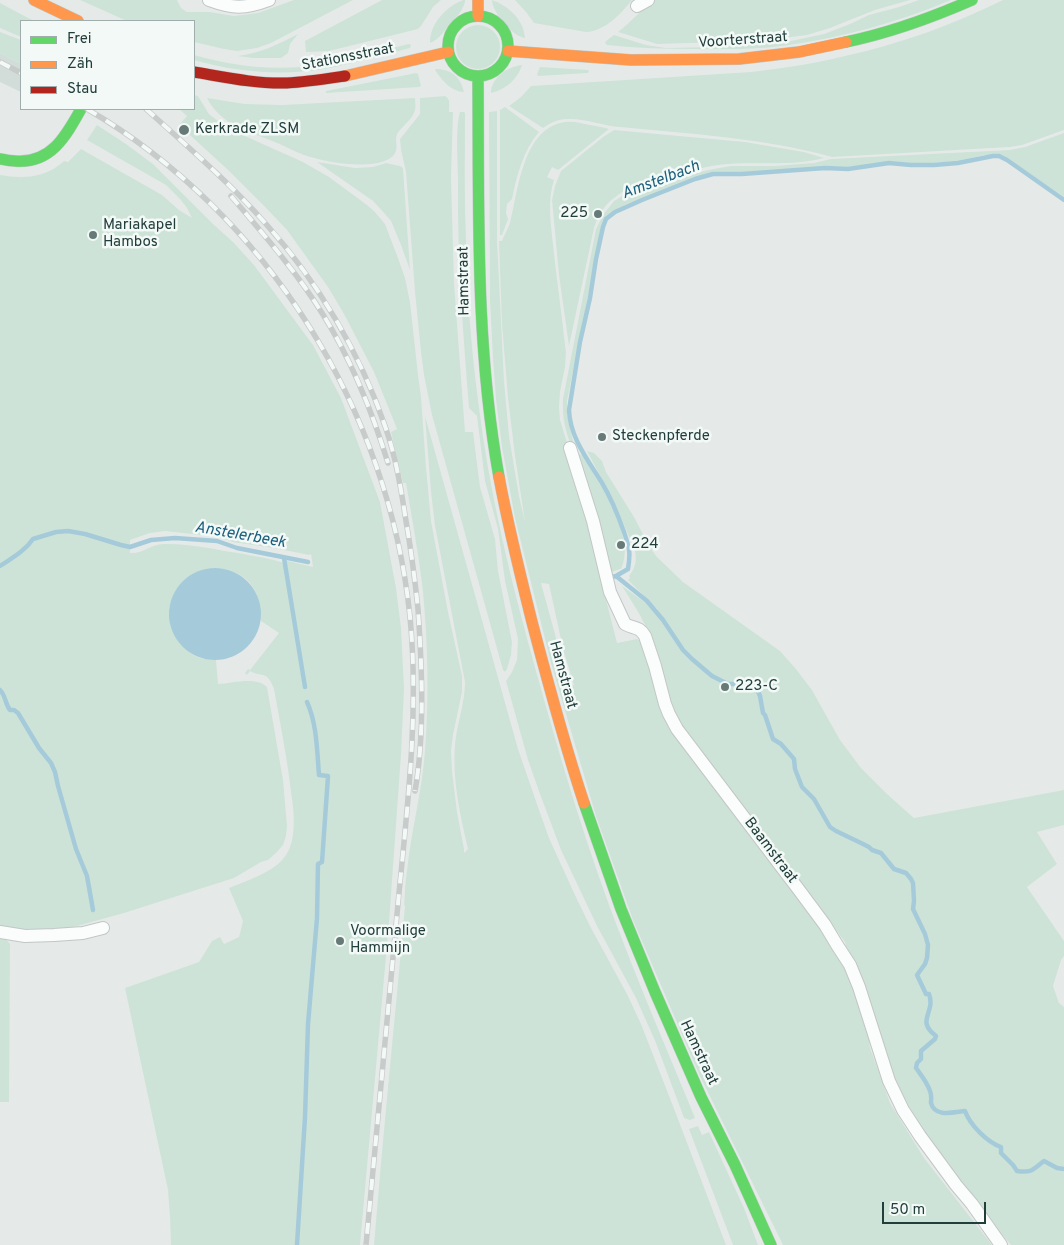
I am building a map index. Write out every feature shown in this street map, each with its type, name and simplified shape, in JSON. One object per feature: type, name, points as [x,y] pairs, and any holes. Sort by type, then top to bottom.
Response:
[{"type":"main road","points":[[34,0],[76,20]]},
{"type":"main road","points":[[478,0],[478,16]]},
{"type":"main road","name":"Voorterstraat","points":[[508,51],[631,60],[752,58],[834,46],[922,20],[972,0]]},
{"type":"main road","points":[[478,16],[487,17],[495,21],[506,34],[508,51],[502,64],[492,73],[478,76],[469,75],[462,72],[451,60],[448,52],[449,37],[453,30],[464,20],[478,16]]},
{"type":"main road","name":"Stationsstraat","points":[[195,72],[242,80],[285,83],[344,76],[448,52]]},
{"type":"main road","name":"Hamstraat","points":[[478,76],[481,322],[488,408],[500,485],[532,622],[576,777],[622,912],[666,1020],[738,1170],[771,1245]]},
{"type":"main road","points":[[0,159],[24,162],[34,160],[48,153],[58,146],[80,110]]},
{"type":"street","points":[[209,0],[225,6],[235,7],[269,0]]},
{"type":"street","name":"Baamstraat","points":[[570,448],[593,522],[610,592],[625,624],[642,631],[645,636],[669,714],[677,729],[829,931],[850,965],[859,987],[888,1081],[903,1110],[920,1136],[1001,1245]]},
{"type":"street","points":[[0,932],[25,936],[83,934],[102,928]]},
{"type":"shaded area","points":[[0,53],[20,63],[20,92],[0,82]]},
{"type":"green space","points":[[80,0],[177,0],[181,8],[187,12],[210,12],[234,16],[258,13],[294,0],[353,0],[271,43],[257,48],[237,51],[195,42],[195,20],[125,20]]},
{"type":"green space","points":[[382,0],[441,0],[433,7],[418,29],[329,51],[306,52],[305,41]]},
{"type":"green space","points":[[463,0],[465,2],[459,14],[439,37],[430,43],[436,22],[445,11]]},
{"type":"green space","points":[[492,0],[514,14],[522,25],[525,38],[520,37],[509,29],[495,11]]},
{"type":"green space","points":[[515,0],[632,0],[618,16],[606,25],[600,29],[586,32],[534,23]]},
{"type":"green space","points":[[654,0],[910,0],[875,10],[830,28],[807,35],[791,37],[657,44],[618,32]]},
{"type":"green space","points":[[919,0],[951,0],[910,16],[868,29],[782,46],[738,49],[672,49],[640,48],[607,45],[605,43],[614,35],[646,45],[666,48],[717,47],[791,41],[824,34],[869,15]]},
{"type":"green space","points":[[1003,0],[1064,0],[1064,130],[1022,145],[832,157],[753,141],[614,126],[580,120],[560,120],[543,128],[509,106],[531,86],[751,72],[833,59],[926,33],[965,18]]},
{"type":"green space","points":[[0,3],[32,20],[20,20],[20,37],[0,28]]},
{"type":"green space","points":[[478,25],[490,29],[496,35],[500,47],[496,59],[490,65],[478,69],[466,65],[460,59],[456,47],[460,35],[466,29]]},
{"type":"green space","points":[[0,32],[20,40],[20,63],[0,53]]},
{"type":"green space","points":[[298,34],[290,44],[288,53],[281,58],[237,56],[261,51]]},
{"type":"green space","points":[[411,45],[410,48],[346,65],[291,72],[242,70],[195,60],[195,55],[228,63],[260,67],[276,68],[327,64]]},
{"type":"green space","points":[[522,65],[510,83],[491,93],[494,82],[501,74],[506,70]]},
{"type":"green space","points":[[540,67],[589,71],[588,73],[538,76]]},
{"type":"green space","points":[[436,69],[442,69],[455,75],[461,82],[464,92],[455,90],[444,82]]},
{"type":"green space","points":[[418,74],[421,86],[419,87],[326,93],[326,91]]},
{"type":"green space","points":[[195,95],[198,96],[209,114],[227,128],[303,162],[329,177],[367,205],[385,224],[405,278],[410,302],[421,397],[431,521],[462,676],[462,692],[451,751],[457,812],[464,853],[468,849],[457,797],[454,757],[465,682],[435,526],[425,416],[518,749],[549,838],[590,926],[641,1024],[726,1245],[374,1245],[406,879],[421,781],[426,731],[427,672],[423,592],[406,483],[403,483],[391,432],[397,429],[374,372],[328,287],[287,230],[228,170],[179,125],[187,116],[180,110],[195,110]]},
{"type":"green space","points":[[445,96],[449,101],[449,112],[453,112],[451,178],[454,283],[465,432],[473,432],[480,487],[495,539],[498,571],[512,642],[511,655],[505,672],[432,415],[421,352],[406,172],[400,139],[420,114],[420,98]]},
{"type":"green space","points":[[207,98],[245,104],[282,105],[415,98],[415,107],[412,116],[397,134],[397,148],[393,156],[385,161],[362,165],[337,163],[304,155],[240,128],[220,115]]},
{"type":"green space","points":[[505,107],[539,132],[533,139],[521,164],[512,199],[507,204],[506,213],[508,219],[502,235],[500,235],[500,110]]},
{"type":"green space","points":[[497,111],[497,240],[504,381],[509,436],[525,522],[508,398],[502,324],[499,241],[502,241],[509,225],[519,180],[537,138],[547,129],[560,123],[575,122],[609,129],[558,170],[552,167],[547,177],[554,180],[550,204],[551,220],[566,353],[560,392],[560,420],[585,501],[600,576],[617,643],[637,639],[643,643],[662,713],[668,725],[787,879],[846,965],[868,1033],[870,1048],[890,1103],[924,1158],[992,1245],[783,1245],[699,1074],[633,920],[596,816],[551,663],[515,518],[502,447],[493,358],[490,301],[489,112]],"holes":[[[541,583],[549,584],[563,649],[574,685],[569,685]]]},
{"type":"green space","points":[[460,112],[465,113],[467,259],[473,360],[488,469],[502,537],[536,671],[586,840],[631,961],[695,1118],[690,1120],[684,1118],[656,1043],[636,998],[597,926],[561,850],[528,760],[506,681],[517,660],[518,639],[505,581],[498,529],[485,481],[477,416],[469,408],[458,237],[457,136]]},
{"type":"green space","points":[[97,125],[153,164],[254,265],[313,345],[341,398],[380,502],[396,588],[401,628],[404,689],[389,923],[360,1245],[171,1245],[168,1190],[125,988],[199,962],[212,941],[220,937],[224,944],[239,937],[243,921],[229,888],[258,876],[278,864],[289,850],[294,829],[294,813],[274,689],[267,677],[250,671],[247,675],[245,673],[248,669],[250,670],[279,633],[261,621],[257,595],[250,583],[239,575],[227,570],[214,569],[201,571],[190,576],[180,585],[172,599],[169,612],[191,653],[209,660],[216,660],[218,684],[251,681],[267,687],[283,780],[287,826],[283,845],[268,860],[261,862],[234,878],[124,913],[66,929],[21,930],[0,927],[0,175],[26,177],[42,174],[57,167],[64,161],[68,162],[81,149],[162,195],[179,210],[192,218],[180,199],[166,185],[87,140]],"holes":[[[165,531],[219,537],[233,542],[311,554],[313,567],[286,561],[306,686],[303,683],[284,563],[267,558],[182,544],[159,544],[139,552],[130,553],[130,540],[150,533]]]},
{"type":"green space","points":[[614,130],[745,142],[804,152],[824,158],[789,163],[740,163],[713,166],[642,183],[623,191],[606,205],[594,228],[569,346],[559,275],[552,200],[561,171]]},
{"type":"green space","points":[[1064,133],[1064,197],[1004,156],[984,155],[959,161],[918,164],[893,161],[850,167],[712,173],[627,204],[613,212],[605,218],[602,226],[567,401],[567,415],[574,445],[571,446],[564,423],[563,399],[596,229],[603,215],[614,201],[629,192],[646,186],[731,166],[774,166],[814,163],[831,159],[1010,150],[1025,147]]},
{"type":"green space","points":[[317,162],[355,168],[373,167],[386,163],[403,168],[410,270],[391,221],[385,214],[373,201]]},
{"type":"green space","points":[[576,449],[587,460],[605,492],[622,532],[624,558],[621,569],[609,573]]},
{"type":"green space","points":[[587,451],[594,453],[602,461],[606,472],[656,556],[683,582],[780,651],[812,690],[840,740],[861,768],[914,818],[1064,790],[1064,825],[1037,832],[1057,864],[1027,887],[1064,941],[1064,956],[1053,986],[1059,1003],[1064,1007],[1064,1245],[1011,1245],[985,1215],[922,1129],[893,1075],[848,956],[845,942],[761,829],[694,748],[671,707],[645,625],[622,586],[650,606],[654,612],[657,609],[628,580],[635,564],[635,551],[617,508]]},
{"type":"green space","points":[[0,937],[6,939],[10,944],[9,1102],[0,1102]]},
{"type":"green space","points":[[698,1126],[702,1135],[709,1132],[744,1208],[758,1245],[733,1245],[689,1129]]},
{"type":"water","points":[[215,568],[233,572],[247,582],[257,596],[261,614],[257,632],[247,646],[233,656],[215,660],[197,656],[183,646],[173,632],[169,614],[173,596],[183,582],[197,572]]},
{"type":"waterway","name":"Amstelbach","points":[[612,577],[628,569],[628,546],[611,501],[576,439],[569,410],[596,259],[606,219],[615,212],[642,200],[713,174],[742,174],[825,168],[848,169],[889,163],[934,165],[958,163],[993,156],[999,156],[1007,160],[1064,200]]},
{"type":"waterway","name":"Anstelerbeek","points":[[0,566],[22,551],[33,539],[56,532],[68,531],[130,547],[151,540],[175,538],[217,541],[237,548],[308,562]]},
{"type":"waterway","points":[[284,558],[305,687]]},
{"type":"waterway","points":[[616,576],[647,601],[663,620],[683,650],[712,676],[728,684],[747,684],[756,687],[773,739],[781,744],[794,759],[795,769],[802,787],[814,799],[830,827],[881,853],[894,869],[906,873],[911,879],[913,883],[913,909],[928,945],[925,964],[917,975],[926,994],[929,994],[930,1006],[926,1021],[930,1030],[936,1036],[921,1051],[921,1059],[917,1063],[916,1068],[929,1088],[933,1108],[936,1111],[945,1113],[965,1111],[971,1122],[980,1132],[990,1141],[1001,1147],[1001,1153],[1017,1171],[1026,1172],[1032,1170],[1044,1161],[1057,1168],[1064,1169]]},
{"type":"waterway","points":[[0,690],[8,708],[18,713],[55,772],[76,849],[87,876],[93,910]]},
{"type":"waterway","points":[[297,1245],[305,1117],[308,1024],[317,918],[318,864],[322,862],[328,776],[319,775],[315,728],[307,702]]},
{"type":"railway","points":[[0,62],[20,72]]},
{"type":"railway","points":[[89,110],[152,152],[210,204],[263,261],[308,325],[346,393],[376,465],[397,540],[410,617],[413,721],[406,824],[366,1245]]},
{"type":"railway","points":[[147,110],[237,194],[285,246],[336,319],[375,399],[389,438],[398,473],[410,543],[418,609],[421,724],[415,791]]},
{"type":"railway","points":[[231,196],[312,297],[333,331],[360,386],[388,463]]},
{"type":"traffic: fast","points":[[846,42],[910,24],[972,0]]},
{"type":"traffic: fast","points":[[478,16],[495,21],[503,29],[508,46],[503,63],[495,71],[478,76],[461,71],[453,63],[448,46],[453,29],[461,21],[478,16]]},
{"type":"traffic: fast","points":[[478,76],[482,327],[491,427],[499,477]]},
{"type":"traffic: fast","points":[[0,159],[28,161],[48,153],[63,138],[80,110]]},
{"type":"traffic: fast","points":[[584,803],[621,909],[655,992],[701,1097],[735,1165],[771,1245]]},
{"type":"traffic: slow","points":[[34,0],[76,20]]},
{"type":"traffic: slow","points":[[478,0],[478,16]]},
{"type":"traffic: slow","points":[[508,51],[631,60],[739,59],[799,52],[846,42]]},
{"type":"traffic: slow","points":[[345,76],[448,52]]},
{"type":"traffic: slow","points":[[499,477],[532,622],[584,803]]},
{"type":"traffic: jam","points":[[195,72],[240,80],[275,83],[301,82],[345,76]]},
{"type":"place","name":"Kerkrade ZLSM","points":[[184,130]]},
{"type":"place","name":"225","points":[[598,214]]},
{"type":"place","name":"Mariakapel Hambos","points":[[93,235]]},
{"type":"place","name":"Steckenpferde","points":[[602,437]]},
{"type":"place","name":"224","points":[[621,545]]},
{"type":"place","name":"223-C","points":[[725,687]]},
{"type":"place","name":"Voormalige Hammijn","points":[[340,941]]}]
